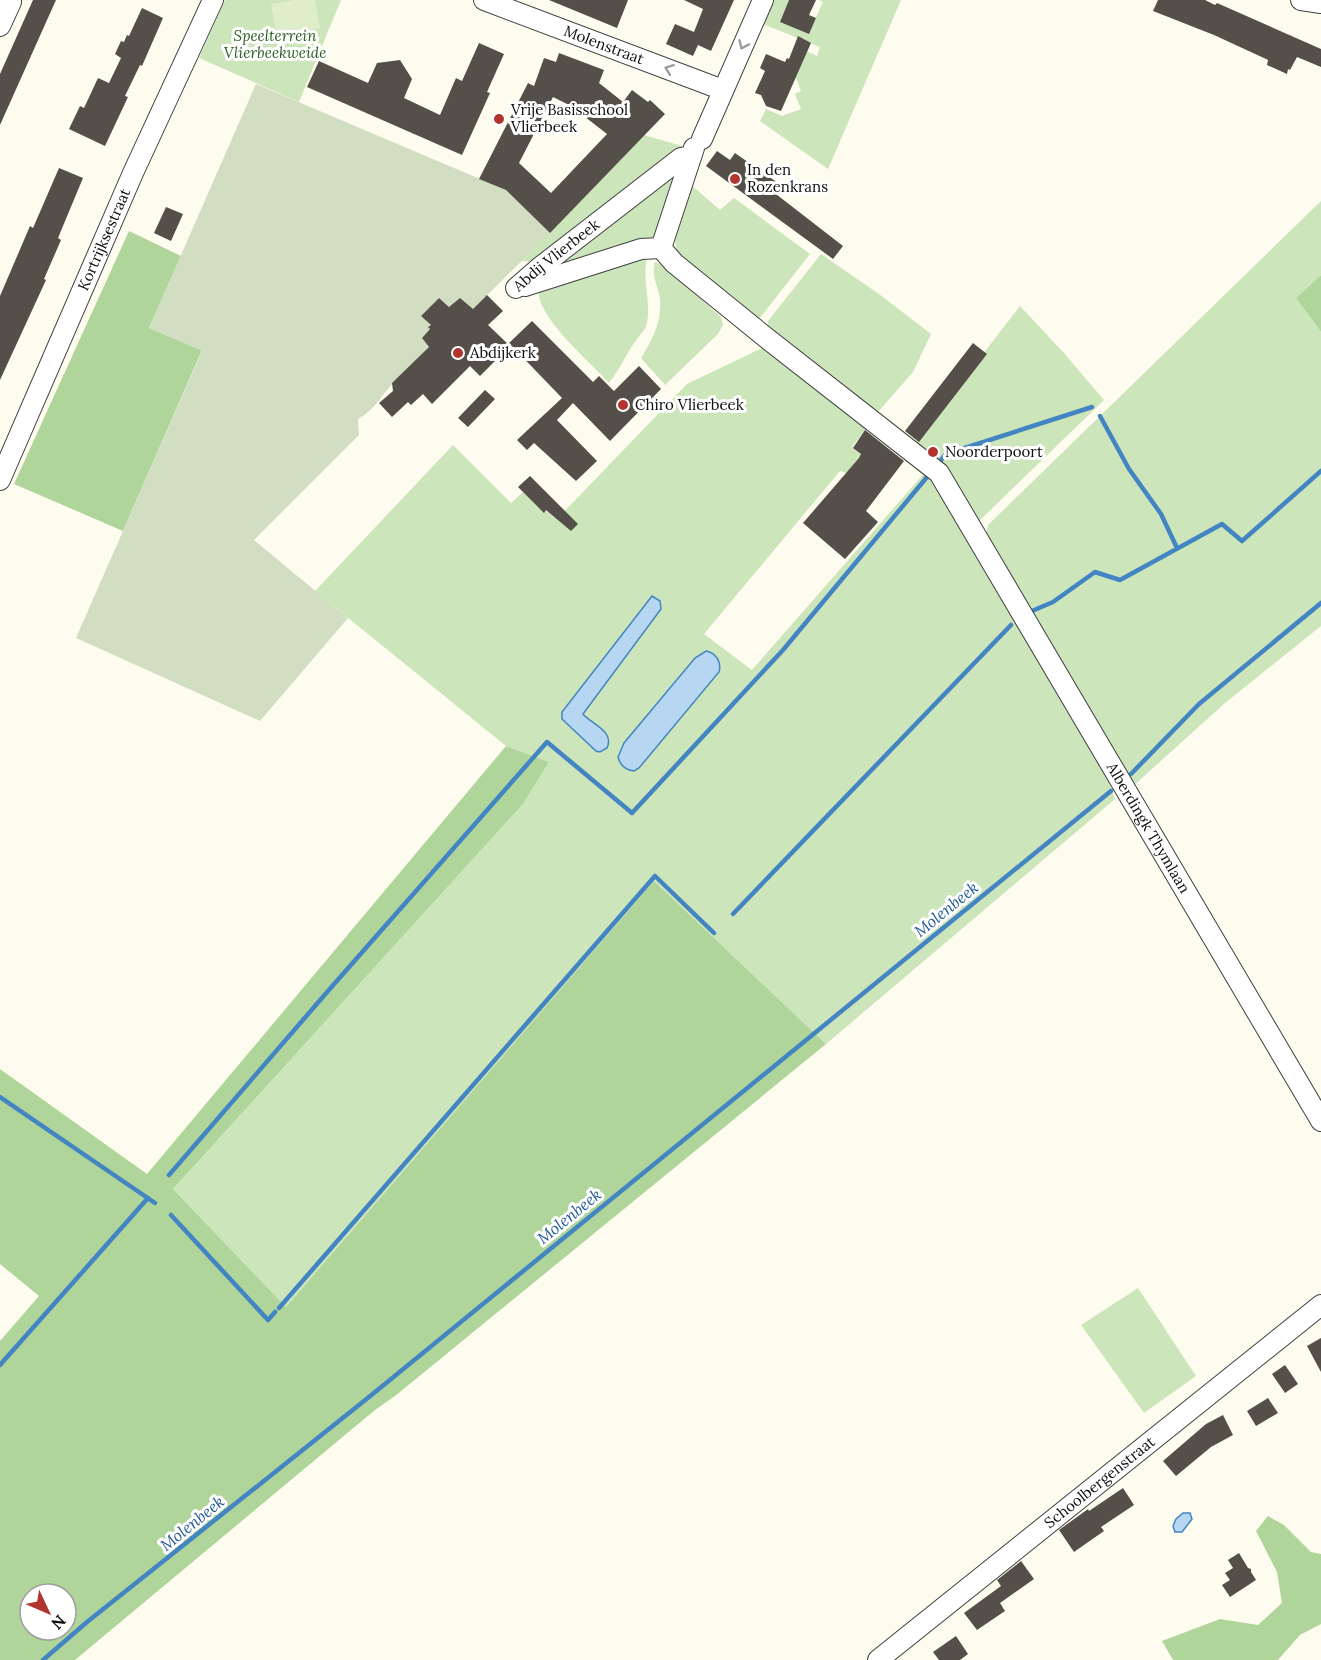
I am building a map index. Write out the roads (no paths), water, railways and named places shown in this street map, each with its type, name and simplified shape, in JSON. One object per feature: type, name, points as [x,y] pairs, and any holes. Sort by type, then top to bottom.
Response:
[{"type":"street","name":"Kortrijksestraat","points":[[0,480],[133,173],[213,0]]},
{"type":"street","name":"Molenstraat","points":[[484,0],[723,90]]},
{"type":"street","points":[[661,248],[696,147],[763,0]]},
{"type":"street","points":[[1301,0],[1321,3]]},
{"type":"street","points":[[0,26],[8,1]]},
{"type":"street","name":"Abdij Vlierbeek","points":[[661,248],[641,249],[516,288],[696,147]]},
{"type":"street","name":"Alberdingk Thymlaan","points":[[661,248],[674,263],[737,314],[939,473],[1321,1121]]},
{"type":"street","name":"Schoolbergenstraat","points":[[878,1660],[1321,1305]]},
{"type":"water","points":[[652,596],[660,601],[661,609],[583,714],[601,728],[608,737],[607,748],[600,752],[596,751],[562,719],[562,712]]},
{"type":"water","points":[[706,651],[717,658],[720,665],[719,672],[639,768],[634,771],[626,768],[618,757],[624,743],[695,658]]},
{"type":"water","points":[[1183,1513],[1190,1513],[1192,1519],[1182,1532],[1175,1532],[1173,1526],[1176,1519]]},
{"type":"waterway","points":[[937,465],[946,454],[1092,407]]},
{"type":"waterway","points":[[1100,416],[1129,469],[1161,514],[1177,548]]},
{"type":"waterway","points":[[1032,611],[1053,602],[1095,572],[1120,580],[1222,524],[1242,541],[1321,471]]},
{"type":"waterway","points":[[169,1175],[547,742],[632,813],[783,650],[927,477]]},
{"type":"waterway","name":"Molenbeek","points":[[1131,774],[1199,704],[1321,603]]},
{"type":"waterway","points":[[733,914],[1011,625]]},
{"type":"waterway","name":"Molenbeek","points":[[43,1660],[1111,791]]},
{"type":"waterway","points":[[279,1308],[655,876],[714,933]]},
{"type":"waterway","points":[[0,1097],[155,1203]]},
{"type":"waterway","points":[[0,1365],[148,1198]]},
{"type":"waterway","points":[[171,1215],[268,1320],[275,1312]]},
{"type":"place","name":"Vrije Basisschool Vlierbeek","points":[[499,119]]},
{"type":"place","name":"In den Rozenkrans","points":[[735,179]]},
{"type":"place","name":"Abdijkerk","points":[[458,353]]},
{"type":"place","name":"Chiro Vlierbeek","points":[[623,405]]},
{"type":"place","name":"Noorderpoort","points":[[933,452]]},
{"type":"park label","name":"Speelterrein Vlierbeekweide","points":[[275,44]]}]
